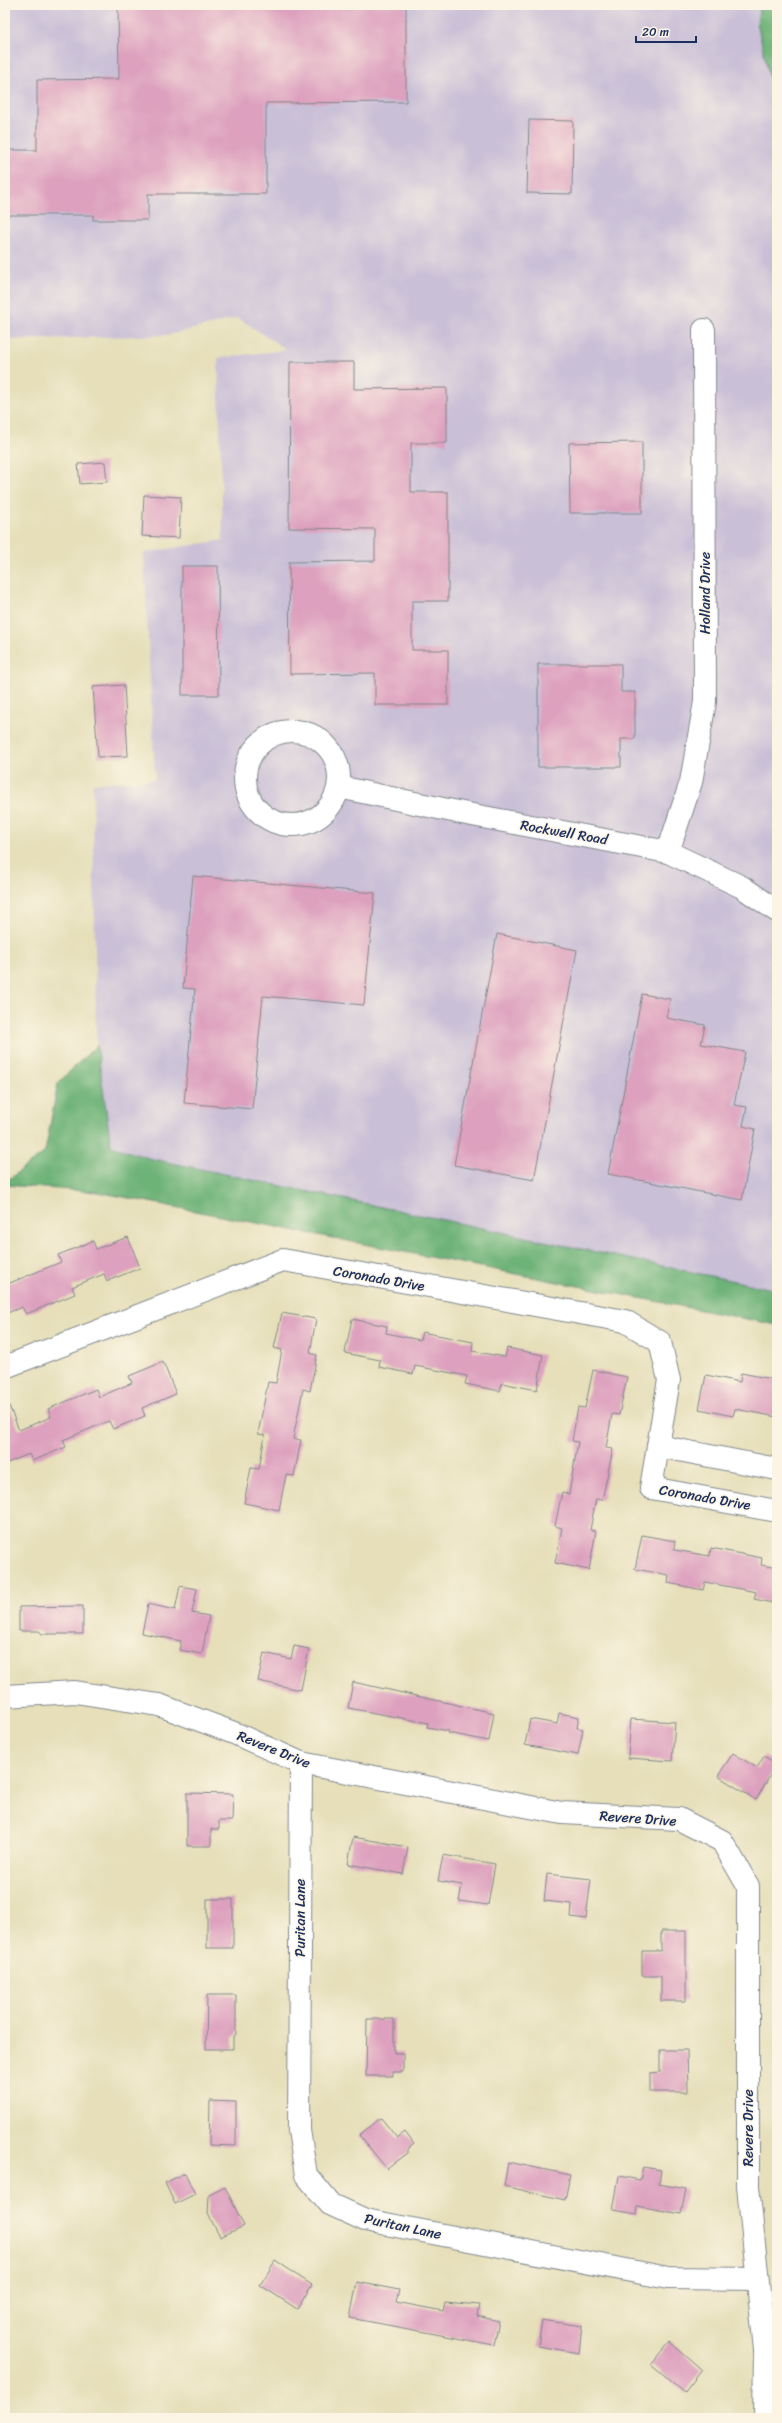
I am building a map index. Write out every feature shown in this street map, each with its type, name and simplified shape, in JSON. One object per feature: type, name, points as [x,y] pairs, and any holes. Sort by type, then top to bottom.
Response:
[{"type":"street","name":"Holland Drive","points":[[668,852],[691,782],[705,702],[704,330]]},
{"type":"street","points":[[282,731],[301,732],[318,738],[331,751],[339,768],[339,787],[332,804],[319,817],[302,825],[283,825],[266,818],[253,805],[246,788],[246,769],[252,752],[266,739],[282,731]]},
{"type":"street","name":"Rockwell Road","points":[[339,787],[462,814],[668,852],[742,887],[777,911]]},
{"type":"street","name":"Coronado Drive","points":[[5,1367],[283,1260],[625,1321],[660,1342],[669,1380],[651,1488],[777,1511]]},
{"type":"street","points":[[658,1446],[777,1469]]},
{"type":"street","name":"Revere Drive","points":[[5,1696],[75,1692],[159,1705],[234,1733],[301,1762],[562,1813],[679,1819],[722,1841],[748,1886],[748,2186],[765,2350],[764,2418]]},
{"type":"street","name":"Puritan Lane","points":[[301,1762],[299,2130],[306,2175],[330,2204],[366,2220],[668,2278],[757,2279]]},
{"type":"shaded area","points":[[5,5],[760,5],[757,24],[777,111],[777,1290],[148,1158],[111,1146],[96,1033],[93,783],[155,780],[144,553],[223,540],[218,358],[287,350],[238,318],[169,335],[5,340]]},
{"type":"green space","points":[[760,5],[777,5],[777,111],[757,23]]},
{"type":"green space","points":[[97,1045],[111,1146],[148,1158],[777,1290],[777,1325],[98,1192],[5,1185],[5,1182],[45,1152],[58,1083]]},
{"type":"building","points":[[118,5],[406,5],[406,102],[266,103],[266,194],[148,194],[148,220],[93,220],[93,215],[5,215],[5,150],[37,150],[37,80],[119,79]]},
{"type":"building","points":[[529,120],[573,121],[572,194],[527,193]]},
{"type":"building","points":[[290,362],[354,362],[354,389],[447,388],[447,443],[411,443],[411,492],[448,492],[448,601],[412,601],[412,650],[448,650],[448,705],[375,705],[375,673],[290,674],[289,562],[375,561],[375,529],[289,528]]},
{"type":"building","points":[[642,442],[642,513],[570,513],[569,443]]},
{"type":"building","points":[[105,462],[107,482],[80,484],[78,464]]},
{"type":"building","points":[[144,495],[181,497],[179,538],[142,536]]},
{"type":"building","points":[[182,566],[218,566],[219,695],[182,695]]},
{"type":"building","points":[[538,664],[621,664],[621,692],[635,692],[635,739],[621,739],[621,767],[538,767]]},
{"type":"building","points":[[124,685],[128,756],[98,757],[93,687]]},
{"type":"building","points":[[193,876],[375,893],[364,1005],[263,996],[252,1109],[184,1103],[195,989],[183,988]]},
{"type":"building","points":[[497,934],[577,950],[534,1180],[454,1165]]},
{"type":"building","points":[[642,994],[670,999],[666,1018],[705,1025],[701,1044],[745,1052],[734,1105],[747,1107],[743,1126],[755,1129],[742,1200],[608,1174]]},
{"type":"building","points":[[128,1237],[140,1268],[107,1281],[104,1274],[72,1287],[75,1294],[26,1314],[22,1307],[5,1314],[5,1285],[61,1262],[58,1255],[93,1241],[96,1249]]},
{"type":"building","points":[[282,1313],[316,1319],[310,1353],[317,1355],[310,1391],[303,1389],[293,1439],[301,1440],[294,1476],[286,1475],[279,1510],[244,1503],[251,1468],[259,1469],[265,1435],[258,1434],[268,1382],[276,1383],[282,1350],[274,1348]]},
{"type":"building","points":[[352,1319],[387,1326],[386,1333],[420,1340],[422,1332],[473,1342],[472,1351],[505,1357],[507,1348],[543,1355],[537,1390],[502,1383],[500,1391],[465,1384],[467,1376],[415,1366],[413,1374],[379,1367],[380,1360],[345,1353]]},
{"type":"building","points":[[163,1362],[176,1394],[142,1408],[145,1416],[113,1429],[109,1421],[63,1440],[66,1447],[32,1461],[29,1454],[5,1464],[5,1396],[19,1430],[51,1417],[48,1409],[96,1389],[99,1397],[132,1383],[129,1376]]},
{"type":"building","points":[[593,1370],[627,1377],[619,1415],[612,1414],[606,1448],[613,1449],[602,1500],[596,1499],[590,1530],[596,1531],[589,1570],[555,1563],[562,1528],[555,1526],[562,1492],[569,1494],[578,1442],[572,1441],[578,1407],[585,1408]]},
{"type":"building","points":[[741,1373],[777,1380],[777,1417],[735,1409],[733,1416],[699,1409],[706,1375],[740,1382]]},
{"type":"building","points":[[642,1535],[675,1541],[674,1550],[710,1556],[711,1548],[762,1558],[761,1565],[777,1568],[777,1604],[754,1599],[756,1592],[705,1582],[703,1590],[668,1583],[669,1575],[635,1569]]},
{"type":"building","points":[[180,1586],[197,1589],[192,1613],[209,1616],[202,1654],[179,1650],[181,1641],[142,1633],[148,1604],[175,1610]]},
{"type":"building","points":[[83,1606],[83,1634],[42,1634],[39,1631],[19,1631],[19,1607]]},
{"type":"building","points":[[294,1646],[309,1649],[301,1690],[258,1681],[264,1653],[291,1659]]},
{"type":"building","points":[[353,1682],[494,1713],[489,1741],[448,1733],[449,1731],[427,1727],[428,1723],[348,1708]]},
{"type":"building","points":[[559,1713],[579,1717],[577,1728],[583,1729],[578,1755],[525,1745],[530,1719],[557,1724]]},
{"type":"building","points":[[631,1719],[675,1722],[672,1761],[628,1758]]},
{"type":"building","points":[[733,1753],[757,1768],[764,1756],[777,1764],[756,1800],[718,1776]]},
{"type":"building","points":[[187,1793],[233,1794],[232,1821],[219,1821],[219,1829],[211,1829],[211,1846],[187,1846]]},
{"type":"building","points":[[353,1837],[408,1847],[403,1874],[348,1864]]},
{"type":"building","points":[[443,1855],[495,1864],[488,1905],[459,1901],[462,1885],[438,1881]]},
{"type":"building","points":[[547,1874],[591,1879],[586,1919],[571,1917],[572,1904],[544,1901]]},
{"type":"building","points":[[207,1899],[233,1899],[233,1948],[207,1948]]},
{"type":"building","points":[[661,1931],[686,1931],[686,2001],[661,2001],[661,1976],[642,1976],[642,1951],[661,1951]]},
{"type":"building","points":[[207,1995],[236,1995],[236,2034],[233,2037],[233,2049],[206,2049]]},
{"type":"building","points":[[367,2019],[394,2019],[394,2053],[403,2053],[403,2072],[393,2072],[393,2076],[366,2076]]},
{"type":"building","points":[[660,2050],[687,2050],[688,2092],[650,2092],[650,2073],[660,2072]]},
{"type":"building","points":[[210,2101],[236,2102],[236,2146],[209,2145]]},
{"type":"building","points":[[381,2118],[397,2138],[405,2132],[414,2144],[408,2149],[408,2153],[387,2169],[359,2135]]},
{"type":"building","points":[[508,2162],[570,2175],[565,2200],[504,2186]]},
{"type":"building","points":[[643,2167],[661,2170],[659,2184],[686,2189],[681,2214],[638,2206],[637,2214],[613,2210],[619,2176],[640,2180]]},
{"type":"building","points":[[185,2173],[195,2194],[175,2204],[165,2183]]},
{"type":"building","points":[[225,2187],[244,2226],[220,2237],[208,2214],[209,2195]]},
{"type":"building","points":[[275,2261],[312,2285],[297,2309],[260,2285]]},
{"type":"building","points":[[357,2282],[399,2290],[396,2302],[443,2311],[445,2302],[479,2305],[477,2316],[499,2321],[494,2345],[350,2318]]},
{"type":"building","points":[[542,2320],[582,2326],[579,2353],[538,2346]]},
{"type":"building","points":[[670,2342],[702,2370],[684,2393],[651,2365]]}]
